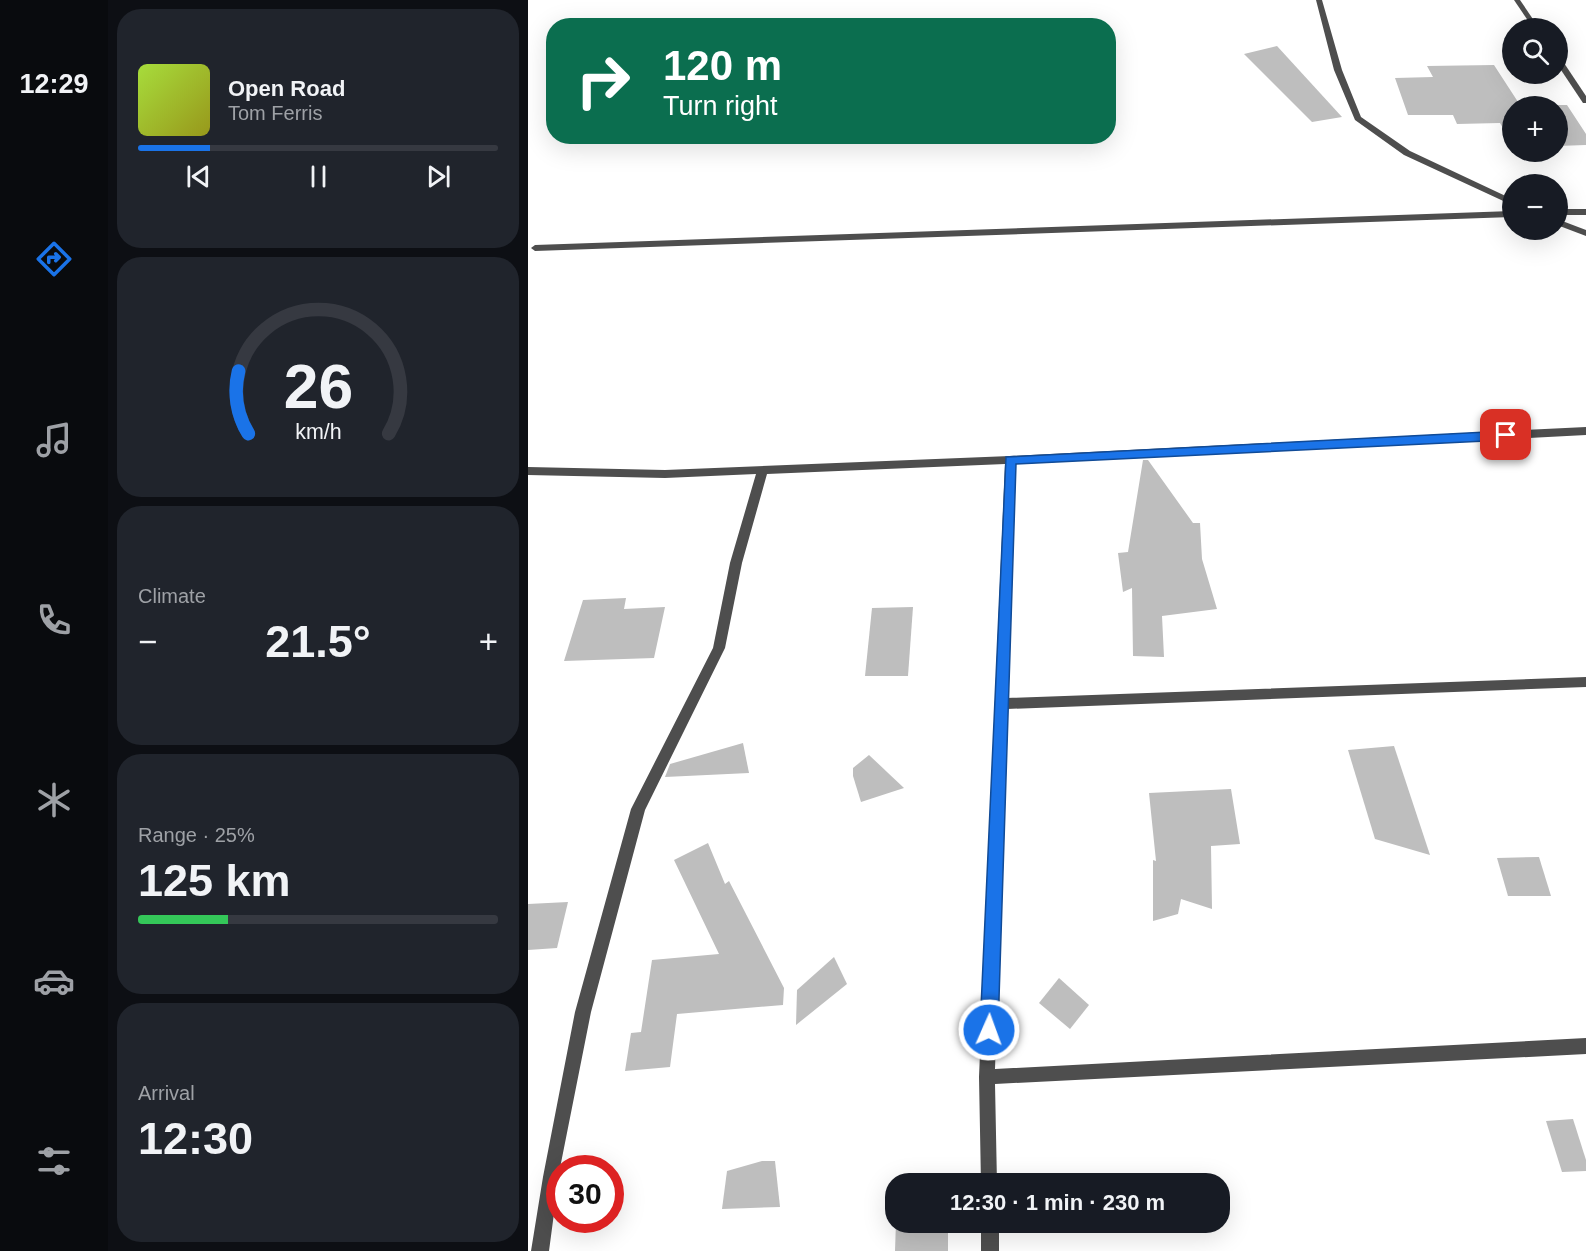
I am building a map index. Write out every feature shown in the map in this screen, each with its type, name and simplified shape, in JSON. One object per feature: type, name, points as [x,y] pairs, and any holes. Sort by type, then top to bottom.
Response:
[{"type":"street","points":[[1319,0],[1338,70],[1358,118],[1407,153],[1502,197]]},
{"type":"street","points":[[1516,0],[1529,18]]},
{"type":"street","points":[[1568,75],[1586,101]]},
{"type":"street","points":[[1568,212],[1586,212]]},
{"type":"street","points":[[535,248],[1502,214]]},
{"type":"street","points":[[1568,226],[1586,233]]},
{"type":"street","points":[[528,471],[665,474],[762,471],[1586,431]]},
{"type":"street","points":[[989,1173],[987,1077],[1010,460]]},
{"type":"street","points":[[540,1251],[551,1177],[583,1012],[638,809],[719,648],[736,563],[762,471]]},
{"type":"street","points":[[1001,704],[1586,682]]},
{"type":"street","points":[[987,1077],[1586,1046]]},
{"type":"street","points":[[990,1233],[990,1251]]},
{"type":"building","points":[[1277,46],[1342,117],[1312,122],[1244,54]]},
{"type":"building","points":[[1494,65],[1502,77],[1502,84],[1506,84],[1514,96],[1502,96],[1502,126],[1500,123],[1457,124],[1453,115],[1408,115],[1395,78],[1433,77],[1427,66]]},
{"type":"building","points":[[1568,107],[1586,134],[1586,145],[1568,146]]},
{"type":"building","points":[[1143,460],[1148,460],[1193,523],[1200,523],[1202,559],[1217,609],[1162,616],[1164,657],[1133,656],[1132,588],[1123,592],[1118,553],[1128,552]]},
{"type":"building","points":[[626,598],[624,609],[665,607],[654,658],[564,661],[583,600]]},
{"type":"building","points":[[913,607],[908,676],[865,676],[872,608]]},
{"type":"building","points":[[743,743],[749,773],[665,777],[670,764]]},
{"type":"building","points":[[1394,746],[1430,855],[1375,839],[1348,750]]},
{"type":"building","points":[[869,755],[904,788],[861,802],[853,776],[853,768]]},
{"type":"building","points":[[1231,789],[1240,844],[1211,846],[1212,909],[1181,899],[1178,914],[1153,921],[1153,860],[1156,861],[1149,793]]},
{"type":"building","points":[[708,843],[725,884],[729,881],[784,988],[783,1005],[677,1014],[670,1067],[625,1071],[631,1033],[641,1032],[652,960],[719,954],[674,860]]},
{"type":"building","points":[[1539,857],[1551,896],[1508,896],[1497,858]]},
{"type":"building","points":[[568,902],[557,948],[528,950],[528,904]]},
{"type":"building","points":[[834,957],[847,984],[796,1025],[797,990]]},
{"type":"building","points":[[1059,978],[1089,1005],[1070,1029],[1039,1003]]},
{"type":"building","points":[[1573,1119],[1586,1160],[1586,1171],[1562,1172],[1546,1121]]},
{"type":"building","points":[[762,1161],[775,1161],[780,1207],[722,1209],[727,1171]]},
{"type":"building","points":[[896,1233],[948,1233],[948,1251],[895,1251]]},
{"type":"route","points":[[989,1030],[1010,460],[1506,435]]}]
